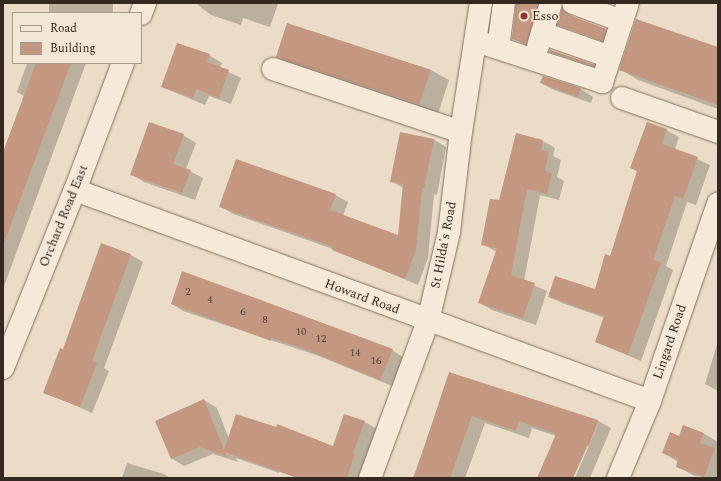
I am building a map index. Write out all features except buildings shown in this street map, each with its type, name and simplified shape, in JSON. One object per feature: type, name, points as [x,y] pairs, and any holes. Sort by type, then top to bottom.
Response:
[{"type":"street","name":"St Hilda's Road","points":[[370,478],[428,321],[449,232],[460,132],[481,3]]},
{"type":"street","points":[[504,3],[504,50],[521,69],[574,87],[595,92],[602,82],[625,12],[573,3]]},
{"type":"street","points":[[533,60],[551,3]]},
{"type":"street","points":[[542,33],[610,57]]},
{"type":"street","points":[[476,41],[602,82]]},
{"type":"street","name":"Orchard Road East","points":[[3,368],[76,190],[123,64]]},
{"type":"street","points":[[273,69],[460,132]]},
{"type":"street","points":[[622,98],[718,132]]},
{"type":"street","name":"Howard Road","points":[[76,190],[428,321],[650,401]]},
{"type":"street","name":"Lingard Road","points":[[618,478],[650,401],[718,203]]},
{"type":"place","name":"Esso","points":[[524,16]]}]
